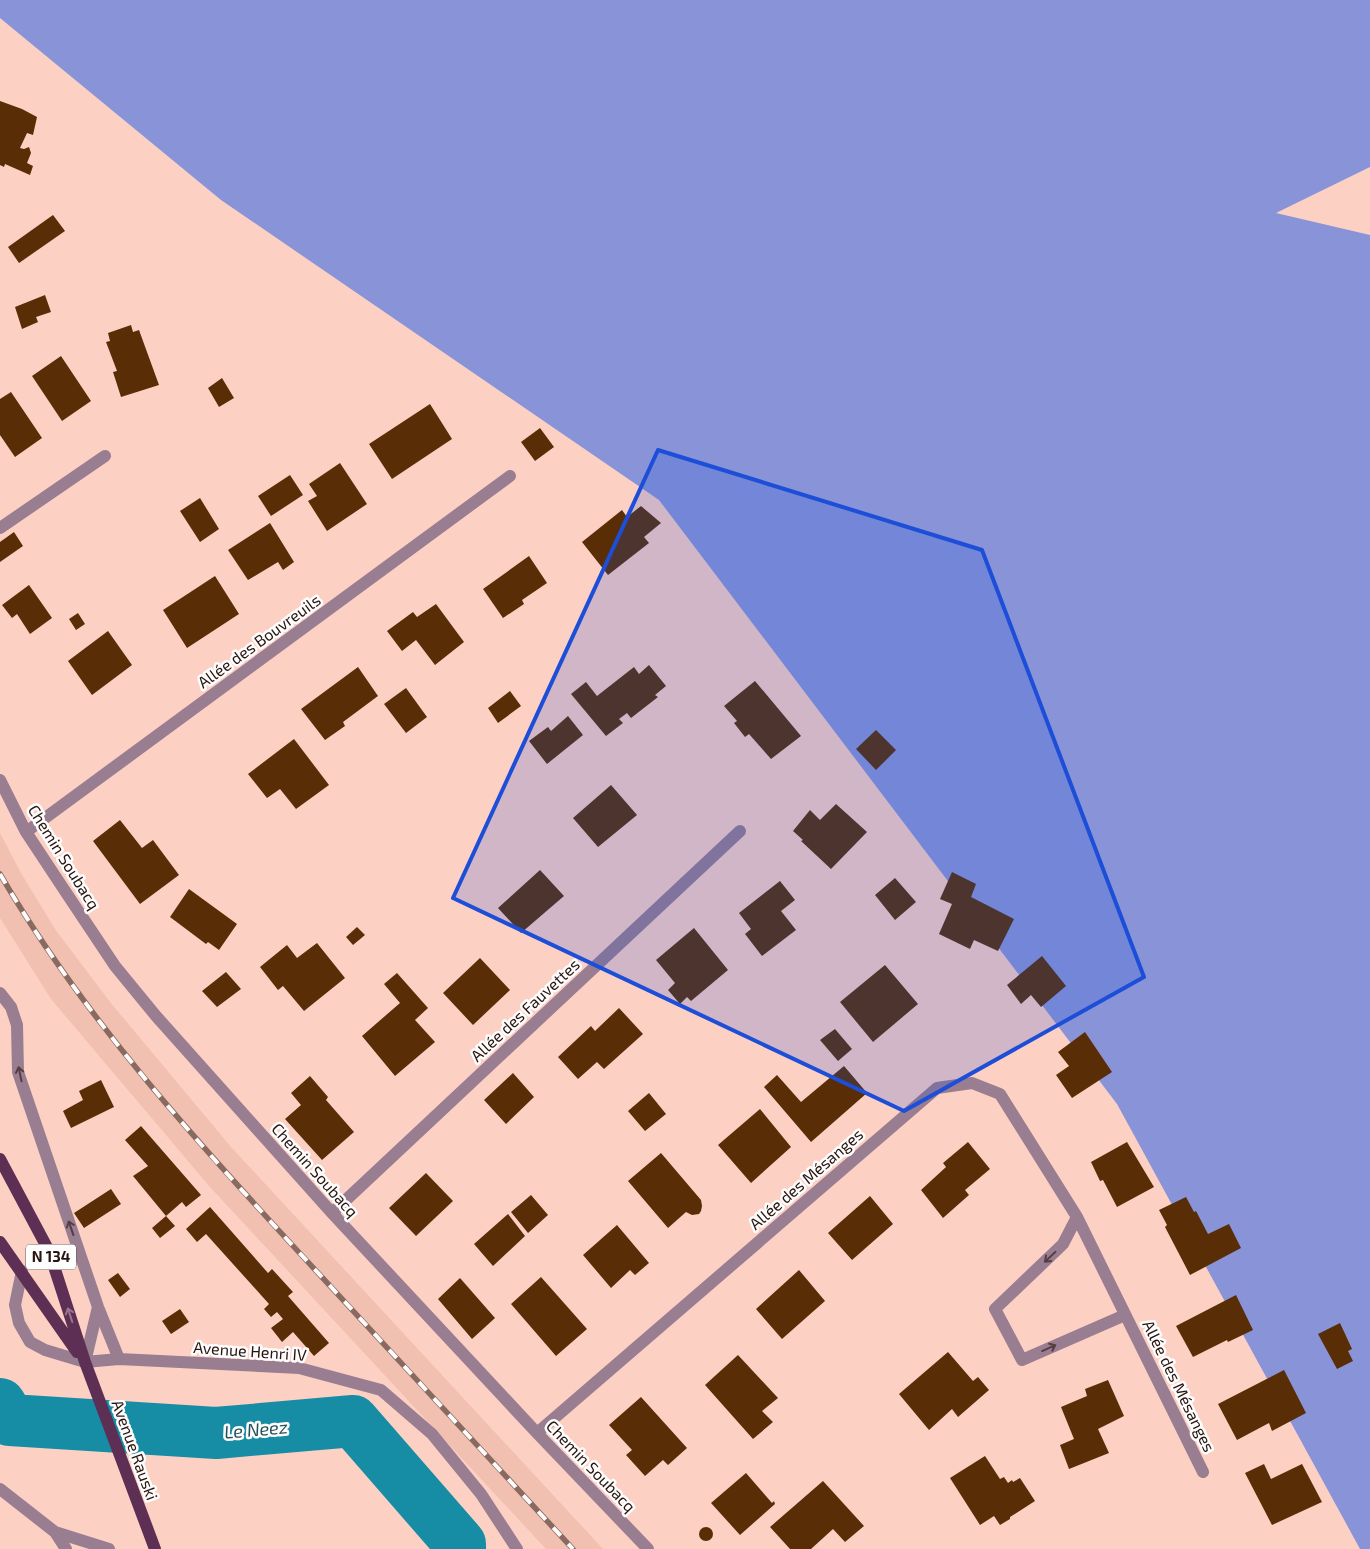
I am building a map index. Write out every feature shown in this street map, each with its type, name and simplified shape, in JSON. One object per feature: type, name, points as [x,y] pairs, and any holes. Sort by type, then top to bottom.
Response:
[{"type":"main road","name":"Avenue Rauski","points":[[0,1159],[49,1251],[85,1362],[155,1549]]},
{"type":"main road","name":"Avenue Rauski","points":[[0,1242],[85,1362]]},
{"type":"street","points":[[0,528],[105,456]]},
{"type":"street","name":"Allée des Bouvreuils","points":[[26,832],[510,476]]},
{"type":"street","name":"Chemin Soubacq","points":[[0,780],[26,832],[121,973],[156,1016],[332,1213],[648,1549]]},
{"type":"street","name":"Allée des Fauvettes","points":[[332,1213],[740,831]]},
{"type":"street","points":[[0,993],[12,1007],[17,1025],[18,1072],[98,1307],[119,1359]]},
{"type":"street","name":"Allée des Mésanges","points":[[537,1433],[937,1088],[972,1083],[1000,1094],[1077,1217],[1203,1472]]},
{"type":"street","name":"Allée des Mésanges","points":[[1077,1217],[1063,1244],[995,1309],[1022,1360],[1125,1315]]},
{"type":"street","points":[[22,1271],[15,1305],[19,1323],[30,1342],[44,1350],[85,1362],[98,1307]]},
{"type":"street","name":"Avenue Henri IV","points":[[85,1362],[119,1359],[299,1368],[381,1390],[432,1434],[480,1494],[517,1549]]},
{"type":"street","points":[[0,1489],[55,1532],[66,1549]]},
{"type":"street","points":[[55,1532],[109,1549]]},
{"type":"highlighted area","points":[[658,450],[982,550],[1144,977],[904,1111],[453,898]]},
{"type":"shaded area","points":[[0,0],[1370,0],[1370,167],[1276,213],[1370,235],[1370,1549],[1360,1549],[1117,1104],[659,500],[221,200],[0,18]]},
{"type":"shaded area","points":[[0,833],[21,873],[55,929],[110,1002],[231,1147],[603,1549],[546,1549],[210,1187],[51,999],[0,918]]},
{"type":"building","points":[[0,101],[37,117],[33,135],[27,133],[20,148],[29,147],[31,153],[27,163],[33,166],[30,175],[5,164],[4,167],[0,165]]},
{"type":"building","points":[[53,215],[65,231],[19,263],[8,247]]},
{"type":"building","points":[[45,295],[51,312],[36,317],[38,322],[22,329],[15,307]]},
{"type":"building","points":[[131,325],[133,332],[139,330],[159,385],[121,397],[113,372],[117,371],[106,342],[110,341],[108,333]]},
{"type":"building","points":[[61,356],[91,401],[62,421],[32,376]]},
{"type":"building","points":[[222,378],[234,398],[219,407],[208,388]]},
{"type":"building","points":[[11,392],[42,438],[15,457],[0,435],[0,399]]},
{"type":"building","points":[[430,404],[452,439],[392,479],[369,444]]},
{"type":"building","points":[[540,428],[554,447],[535,461],[521,442]]},
{"type":"building","points":[[340,463],[367,504],[327,531],[308,501],[317,496],[309,484]]},
{"type":"building","points":[[290,475],[303,495],[271,516],[258,496]]},
{"type":"building","points":[[200,498],[219,529],[200,542],[180,511]]},
{"type":"building","points":[[641,506],[661,523],[644,537],[649,543],[608,575],[582,542],[622,510],[627,517]]},
{"type":"building","points":[[270,523],[294,562],[283,570],[278,562],[248,580],[228,550]]},
{"type":"building","points":[[14,532],[23,546],[0,562],[0,542]]},
{"type":"building","points":[[529,556],[547,583],[522,600],[524,604],[503,618],[483,589]]},
{"type":"building","points":[[215,576],[239,614],[187,648],[163,610]]},
{"type":"building","points":[[29,585],[52,618],[30,634],[17,614],[12,618],[2,605]]},
{"type":"building","points":[[436,604],[464,642],[435,665],[416,640],[402,651],[387,631],[413,612],[417,617]]},
{"type":"building","points":[[78,613],[85,624],[76,630],[69,619]]},
{"type":"building","points":[[108,631],[132,665],[92,695],[68,661]]},
{"type":"building","points":[[649,665],[666,686],[655,695],[658,697],[631,718],[627,713],[619,719],[623,723],[606,736],[571,694],[586,682],[597,696],[634,667],[639,674]]},
{"type":"building","points":[[358,667],[378,696],[343,722],[345,726],[325,740],[301,709]]},
{"type":"building","points":[[755,681],[801,736],[771,759],[749,734],[745,737],[734,723],[737,721],[724,706]]},
{"type":"building","points":[[406,688],[427,717],[406,733],[384,704]]},
{"type":"building","points":[[510,691],[521,706],[498,723],[488,708]]},
{"type":"building","points":[[568,716],[583,735],[547,764],[529,741],[548,727],[551,731]]},
{"type":"building","points":[[876,730],[896,750],[876,770],[856,749]]},
{"type":"building","points":[[294,739],[329,785],[296,809],[280,789],[267,798],[248,774]]},
{"type":"building","points":[[611,785],[637,815],[598,847],[573,818]]},
{"type":"building","points":[[836,804],[867,832],[831,869],[793,831],[810,810],[820,820]]},
{"type":"building","points":[[120,820],[142,848],[153,840],[179,875],[140,904],[93,841]]},
{"type":"building","points":[[540,870],[564,896],[521,933],[498,908]]},
{"type":"building","points":[[952,872],[976,884],[971,897],[1014,919],[998,951],[974,940],[970,949],[939,934],[952,904],[940,899]]},
{"type":"building","points":[[895,878],[916,902],[895,920],[875,895]]},
{"type":"building","points":[[780,881],[795,900],[781,911],[796,930],[762,956],[745,934],[751,929],[739,913]]},
{"type":"building","points":[[189,889],[237,924],[219,950],[208,942],[206,944],[170,917]]},
{"type":"building","points":[[357,927],[365,935],[353,945],[346,937]]},
{"type":"building","points":[[694,928],[728,970],[691,1001],[687,997],[680,1004],[668,990],[675,983],[656,960]]},
{"type":"building","points":[[317,943],[345,978],[304,1011],[283,986],[278,990],[260,967],[287,945],[297,958]]},
{"type":"building","points":[[1042,956],[1066,986],[1041,1007],[1031,995],[1021,1004],[1007,985]]},
{"type":"building","points":[[480,958],[510,990],[473,1025],[443,993]]},
{"type":"building","points":[[885,965],[918,1004],[873,1042],[840,1002]]},
{"type":"building","points":[[226,972],[241,989],[217,1007],[202,991]]},
{"type":"building","points":[[397,973],[428,1008],[415,1020],[435,1042],[395,1076],[362,1036],[400,1003],[384,984]]},
{"type":"building","points":[[619,1008],[643,1034],[604,1069],[597,1062],[578,1079],[558,1057],[591,1026],[595,1031]]},
{"type":"building","points":[[835,1029],[852,1049],[838,1061],[820,1040]]},
{"type":"building","points":[[1085,1032],[1112,1072],[1072,1098],[1056,1075],[1069,1066],[1058,1052]]},
{"type":"building","points":[[844,1066],[867,1093],[811,1142],[764,1087],[777,1075],[801,1102]]},
{"type":"building","points":[[513,1073],[534,1097],[506,1124],[484,1100]]},
{"type":"building","points":[[310,1076],[328,1097],[326,1100],[354,1132],[322,1160],[285,1119],[301,1105],[291,1093]]},
{"type":"building","points":[[101,1080],[114,1107],[71,1128],[63,1111],[83,1100],[79,1091]]},
{"type":"building","points":[[649,1093],[666,1114],[645,1131],[628,1111]]},
{"type":"building","points":[[760,1109],[791,1147],[751,1183],[718,1145]]},
{"type":"building","points":[[141,1126],[201,1195],[186,1207],[182,1202],[166,1216],[133,1176],[148,1166],[125,1140]]},
{"type":"building","points":[[968,1142],[990,1169],[965,1190],[969,1195],[943,1218],[921,1190],[946,1167],[943,1163]]},
{"type":"building","points":[[1127,1142],[1154,1187],[1117,1207],[1103,1180],[1100,1181],[1091,1162]]},
{"type":"building","points":[[661,1153],[701,1200],[702,1206],[699,1214],[692,1215],[686,1212],[668,1228],[628,1181]]},
{"type":"building","points":[[426,1173],[453,1201],[416,1236],[389,1208]]},
{"type":"building","points":[[111,1189],[121,1204],[84,1228],[74,1213]]},
{"type":"building","points":[[531,1195],[548,1215],[528,1233],[511,1212]]},
{"type":"building","points":[[870,1196],[893,1224],[852,1260],[828,1233]]},
{"type":"building","points":[[1186,1197],[1208,1234],[1229,1224],[1241,1248],[1190,1275],[1165,1227],[1167,1225],[1159,1210]]},
{"type":"building","points":[[210,1207],[268,1273],[272,1269],[293,1292],[288,1296],[329,1343],[314,1356],[293,1332],[282,1342],[271,1328],[283,1319],[277,1312],[271,1317],[264,1309],[269,1304],[206,1234],[197,1242],[186,1229]]},
{"type":"building","points":[[508,1214],[525,1236],[493,1266],[474,1244]]},
{"type":"building","points":[[166,1216],[175,1226],[160,1238],[152,1228]]},
{"type":"building","points":[[617,1225],[649,1263],[635,1275],[630,1270],[611,1288],[583,1255]]},
{"type":"building","points":[[799,1270],[825,1301],[782,1339],[756,1309]]},
{"type":"building","points":[[118,1273],[130,1289],[120,1297],[108,1280]]},
{"type":"building","points":[[541,1277],[587,1329],[556,1356],[511,1304]]},
{"type":"building","points":[[460,1278],[495,1318],[472,1339],[438,1299]]},
{"type":"building","points":[[1236,1295],[1253,1330],[1228,1342],[1227,1340],[1193,1357],[1176,1326]]},
{"type":"building","points":[[180,1309],[189,1322],[171,1334],[162,1321]]},
{"type":"building","points":[[1340,1323],[1352,1349],[1348,1351],[1353,1361],[1337,1369],[1318,1334]]},
{"type":"building","points":[[948,1352],[973,1381],[978,1377],[989,1390],[958,1417],[952,1409],[929,1430],[899,1394]]},
{"type":"building","points":[[738,1355],[778,1398],[762,1411],[773,1422],[753,1439],[705,1385]]},
{"type":"building","points":[[1284,1370],[1306,1413],[1272,1431],[1269,1423],[1237,1440],[1218,1404]]},
{"type":"building","points":[[1108,1380],[1124,1416],[1098,1429],[1109,1453],[1069,1469],[1060,1445],[1074,1439],[1061,1407],[1087,1396],[1085,1389]]},
{"type":"building","points":[[641,1397],[687,1448],[668,1465],[663,1460],[645,1476],[626,1455],[632,1450],[609,1425]]},
{"type":"building","points":[[985,1456],[1000,1479],[1004,1477],[1008,1483],[1020,1478],[1035,1501],[1000,1525],[994,1516],[980,1525],[950,1478]]},
{"type":"building","points":[[1264,1464],[1271,1479],[1302,1464],[1322,1502],[1272,1525],[1245,1473]]},
{"type":"building","points":[[746,1473],[772,1503],[774,1501],[775,1504],[740,1535],[711,1503]]},
{"type":"building","points":[[823,1481],[864,1526],[845,1542],[833,1529],[811,1549],[790,1549],[770,1527]]},
{"type":"building","points":[[703,1527],[709,1527],[713,1534],[709,1541],[703,1541],[699,1537],[699,1531]]},
{"type":"waterway","name":"Le Neez","points":[[0,1404],[10,1420],[216,1433],[353,1421],[460,1544],[460,1549]]},
{"type":"railway","points":[[0,874],[32,927],[67,978],[143,1076],[223,1170],[573,1549]]}]
